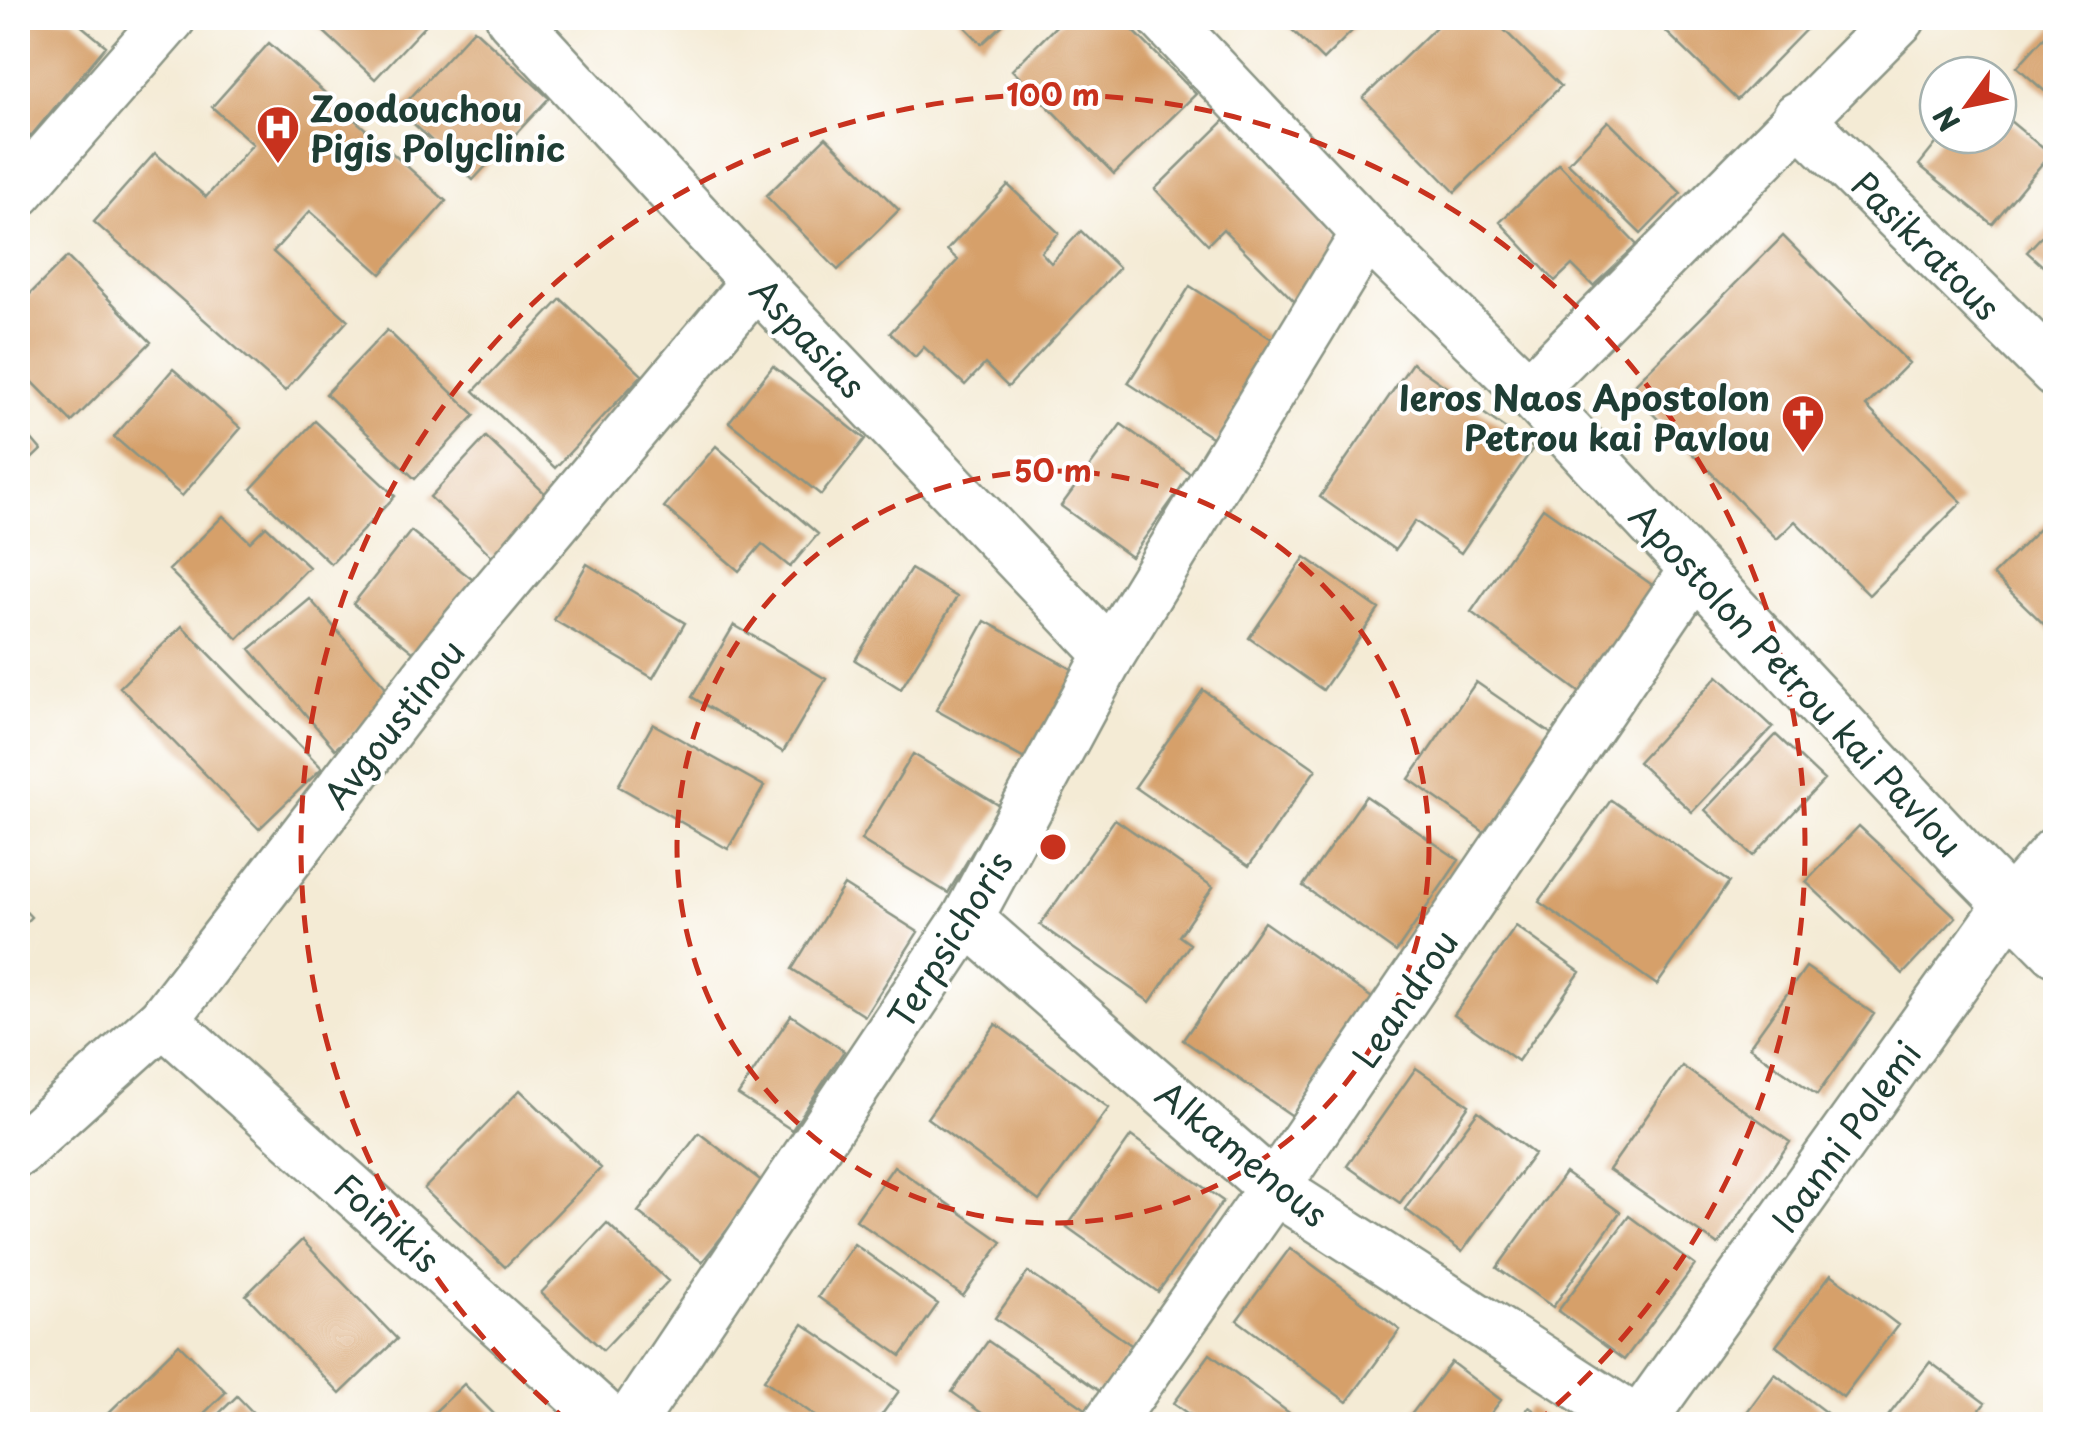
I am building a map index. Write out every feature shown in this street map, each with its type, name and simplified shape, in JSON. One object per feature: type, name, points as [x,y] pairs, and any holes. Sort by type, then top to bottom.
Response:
[{"type":"street","points":[[18,192],[170,18]]},
{"type":"street","name":"Aspasias","points":[[512,18],[756,282],[1110,654]]},
{"type":"street","name":"Apostolon Petrou kai Pavlou","points":[[1164,18],[1367,232],[1530,391],[2009,906],[2056,951]]},
{"type":"street","points":[[1530,391],[1900,18]]},
{"type":"street","name":"Pasikratous","points":[[1798,117],[2056,372]]},
{"type":"street","name":"Terpsichoris","points":[[628,1424],[968,920],[1110,654],[1367,232]]},
{"type":"street","name":"Avgoustinou","points":[[18,1151],[163,1020],[451,646],[756,282]]},
{"type":"street","name":"Leandrou","points":[[1108,1424],[1274,1188],[1695,569]]},
{"type":"street","name":"Ioanni Polemi","points":[[1640,1424],[2009,906],[2056,852]]},
{"type":"street","name":"Alkamenous","points":[[968,920],[1274,1188],[1640,1424]]},
{"type":"street","name":"Foinikis","points":[[163,1020],[613,1424]]},
{"type":"building","points":[[18,18],[72,18],[106,46],[30,137],[18,127]]},
{"type":"building","points":[[309,18],[432,18],[375,79]]},
{"type":"building","points":[[956,18],[1010,18],[982,44]]},
{"type":"building","points":[[1064,18],[1121,18],[1196,94],[1114,174],[1012,70]]},
{"type":"building","points":[[1280,18],[1365,18],[1323,60]]},
{"type":"building","points":[[1445,18],[1492,18],[1561,86],[1455,192],[1363,98]]},
{"type":"building","points":[[1652,18],[1817,18],[1737,100]]},
{"type":"building","points":[[2056,24],[2056,101],[2018,66]]},
{"type":"building","points":[[474,29],[549,98],[473,180],[399,110]]},
{"type":"building","points":[[269,43],[446,201],[381,274],[310,211],[273,252],[348,320],[285,391],[94,222],[155,153],[206,197],[253,144],[212,107]]},
{"type":"building","points":[[1225,120],[1348,250],[1295,302],[1223,229],[1208,244],[1155,189]]},
{"type":"building","points":[[1608,121],[1681,193],[1641,234],[1568,163]]},
{"type":"building","points":[[2018,128],[2050,154],[1992,224],[1919,165],[1927,155],[2018,155]]},
{"type":"building","points":[[826,137],[899,210],[838,270],[766,196]]},
{"type":"building","points":[[1559,164],[1637,245],[1593,286],[1572,265],[1555,281],[1500,222]]},
{"type":"building","points":[[1008,185],[1059,233],[1041,252],[1051,263],[1081,231],[1119,268],[1008,387],[985,364],[965,385],[924,347],[915,357],[890,333],[958,260],[947,250]]},
{"type":"building","points":[[2056,221],[2056,278],[2027,252]]},
{"type":"building","name":"Ieros Naos Apostolon Petrou kai Pavlou","points":[[1783,236],[1909,363],[1866,406],[1962,502],[1869,595],[1795,521],[1777,539],[1629,390]]},
{"type":"building","points":[[67,257],[151,342],[72,422],[18,367],[18,306]]},
{"type":"building","points":[[1190,286],[1281,345],[1219,442],[1128,383]]},
{"type":"building","points":[[561,299],[642,375],[555,468],[474,391]]},
{"type":"building","points":[[387,330],[475,415],[415,479],[326,394]]},
{"type":"building","points":[[1412,363],[1533,448],[1461,553],[1415,521],[1395,550],[1320,497]]},
{"type":"building","points":[[773,366],[865,439],[821,495],[729,422]]},
{"type":"building","points":[[173,369],[241,428],[182,496],[114,437]]},
{"type":"building","points":[[315,421],[395,496],[331,564],[251,489]]},
{"type":"building","points":[[18,423],[41,450],[18,472]]},
{"type":"building","points":[[1121,424],[1191,474],[1131,557],[1061,506]]},
{"type":"building","points":[[486,437],[554,502],[498,562],[430,497]]},
{"type":"building","points":[[716,446],[818,534],[790,567],[762,544],[739,571],[664,507]]},
{"type":"building","points":[[1543,508],[1668,596],[1594,703],[1471,612]]},
{"type":"building","points":[[2056,512],[2056,636],[1993,575]]},
{"type":"building","points":[[223,516],[250,542],[266,526],[309,567],[238,639],[169,570]]},
{"type":"building","points":[[411,531],[482,587],[424,661],[353,604]]},
{"type":"building","points":[[1305,557],[1379,609],[1323,690],[1249,638]]},
{"type":"building","points":[[587,564],[685,623],[653,678],[554,620]]},
{"type":"building","points":[[911,569],[957,597],[901,689],[855,660]]},
{"type":"building","points":[[310,599],[395,698],[335,749],[250,649]]},
{"type":"building","points":[[985,621],[1079,673],[1030,762],[936,710]]},
{"type":"building","points":[[734,625],[826,679],[783,752],[692,697]]},
{"type":"building","points":[[182,626],[322,768],[259,829],[120,687]]},
{"type":"building","points":[[1718,676],[1773,727],[1692,812],[1638,762]]},
{"type":"building","points":[[1476,682],[1559,739],[1491,837],[1409,779]]},
{"type":"building","points":[[1203,690],[1316,769],[1249,866],[1135,787]]},
{"type":"building","points":[[653,724],[764,786],[728,849],[618,786]]},
{"type":"building","points":[[1776,735],[1824,780],[1753,856],[1705,810]]},
{"type":"building","points":[[913,754],[1000,806],[948,893],[861,840]]},
{"type":"building","points":[[1366,796],[1459,860],[1396,952],[1303,886]]},
{"type":"building","points":[[1611,800],[1729,882],[1657,985],[1539,902]]},
{"type":"building","points":[[1115,819],[1213,887],[1179,936],[1190,944],[1150,1002],[1040,925]]},
{"type":"building","points":[[1859,826],[1956,917],[1903,974],[1806,882]]},
{"type":"building","points":[[844,885],[918,932],[865,1016],[792,969]]},
{"type":"building","points":[[18,903],[31,917],[18,930]]},
{"type":"building","points":[[1264,922],[1375,1000],[1294,1117],[1183,1040]]},
{"type":"building","points":[[1516,926],[1580,972],[1518,1061],[1454,1015]]},
{"type":"building","points":[[1806,967],[1874,1014],[1817,1095],[1749,1047]]},
{"type":"building","points":[[791,1015],[844,1051],[792,1130],[738,1095]]},
{"type":"building","points":[[996,1024],[1109,1108],[1039,1201],[927,1118]]},
{"type":"building","points":[[1682,1066],[1790,1142],[1718,1245],[1609,1170]]},
{"type":"building","points":[[1416,1068],[1469,1105],[1400,1203],[1347,1166]]},
{"type":"building","points":[[520,1090],[601,1168],[505,1267],[424,1189]]},
{"type":"building","points":[[1478,1111],[1534,1154],[1462,1252],[1405,1209]]},
{"type":"building","points":[[699,1133],[764,1183],[702,1262],[638,1212]]},
{"type":"building","points":[[1131,1136],[1223,1201],[1158,1292],[1067,1227]]},
{"type":"building","points":[[894,1166],[1002,1242],[963,1296],[856,1220]]},
{"type":"building","points":[[1565,1173],[1620,1212],[1553,1307],[1497,1268]]},
{"type":"building","points":[[1629,1216],[1695,1265],[1624,1360],[1558,1311]]},
{"type":"building","points":[[607,1223],[668,1281],[603,1350],[541,1293]]},
{"type":"building","points":[[302,1240],[397,1339],[340,1394],[246,1295]]},
{"type":"building","points":[[854,1244],[938,1304],[901,1356],[818,1297]]},
{"type":"building","points":[[1290,1248],[1400,1330],[1347,1402],[1237,1320]]},
{"type":"building","points":[[1028,1272],[1134,1347],[1102,1393],[995,1318]]},
{"type":"building","points":[[1831,1274],[1898,1325],[1843,1397],[1776,1346]]},
{"type":"building","points":[[803,1324],[899,1391],[875,1424],[827,1424],[764,1380]]},
{"type":"building","points":[[988,1341],[1100,1419],[1096,1424],[997,1424],[952,1392]]},
{"type":"building","points":[[179,1344],[226,1392],[193,1424],[97,1424]]},
{"type":"building","points":[[1210,1354],[1304,1424],[1203,1424],[1174,1403]]},
{"type":"building","points":[[1451,1362],[1501,1400],[1483,1424],[1404,1424]]},
{"type":"building","points":[[1930,1362],[1985,1403],[1969,1424],[1882,1424]]},
{"type":"building","points":[[1775,1374],[1841,1424],[1738,1424]]},
{"type":"building","points":[[464,1384],[504,1424],[422,1424]]},
{"type":"building","points":[[237,1396],[264,1424],[208,1424]]},
{"type":"building","points":[[1529,1407],[1553,1424],[1516,1424]]},
{"type":"building","points":[[745,1414],[755,1424],[735,1424]]},
{"type":"place","name":"Zoodouchou Pigis Polyclinic","points":[[278,165]]},
{"type":"place","name":"Ieros Naos Apostolon Petrou kai Pavlou","points":[[1803,454]]}]
